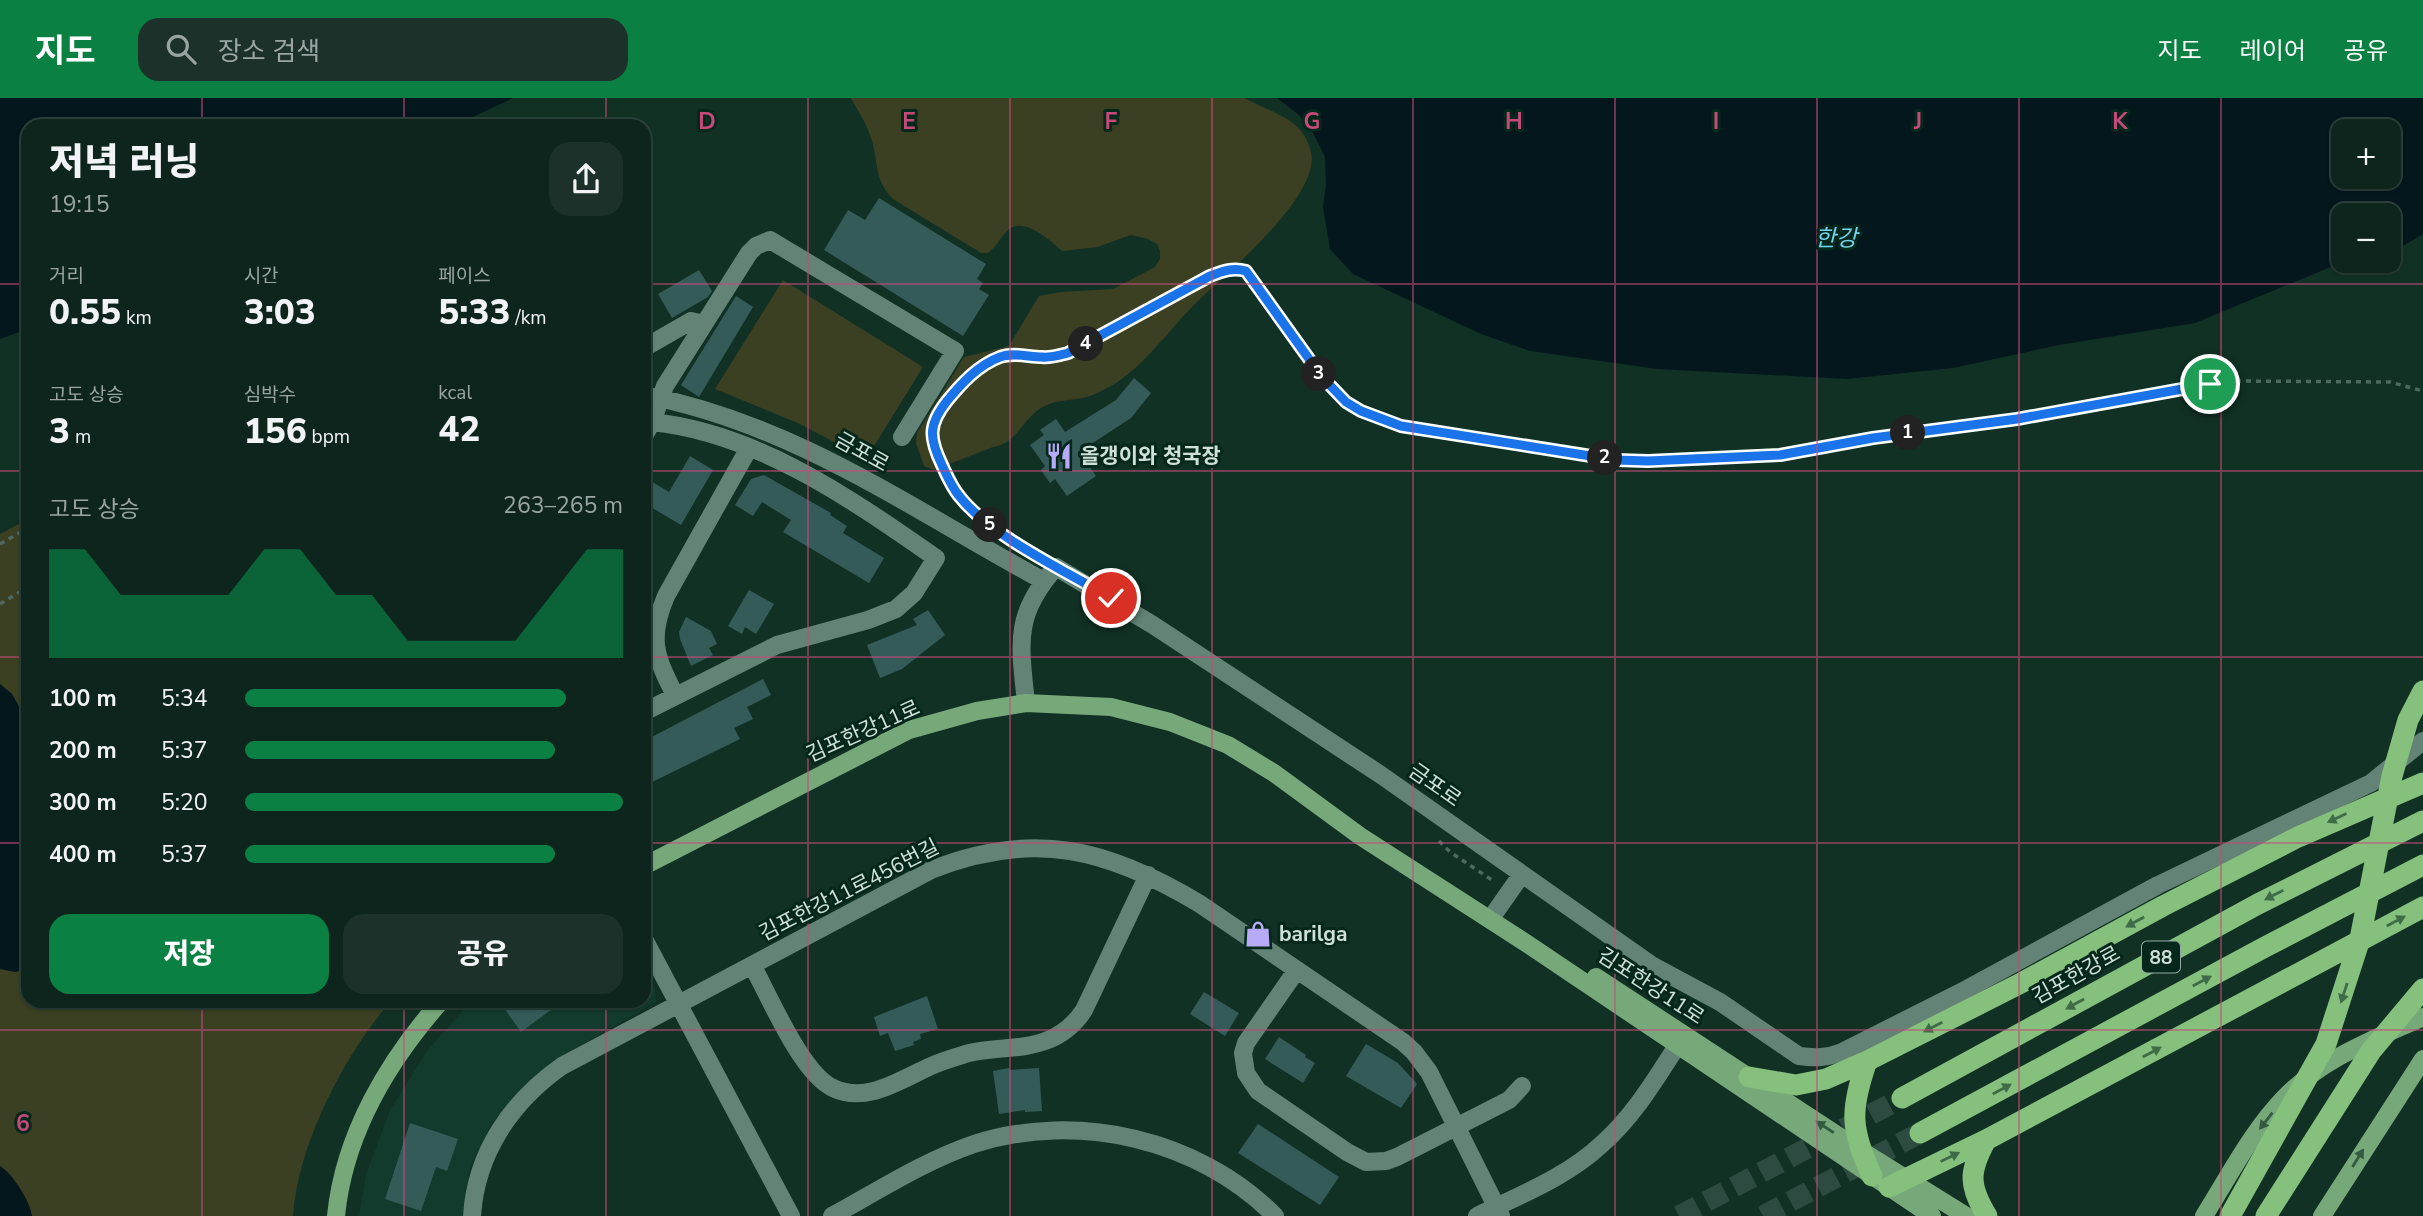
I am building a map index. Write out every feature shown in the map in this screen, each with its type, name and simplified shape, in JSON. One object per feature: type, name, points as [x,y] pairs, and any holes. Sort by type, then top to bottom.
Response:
[{"type":"highway","points":[[2230,1216],[2326,1044],[2360,939],[2392,776],[2408,720],[2423,691]]},
{"type":"highway","points":[[1749,1077],[1796,1085],[1826,1079],[2023,982],[2286,843],[2356,810],[2423,783]]},
{"type":"highway","name":"김포한강로","points":[[1902,1098],[2258,904],[2423,821]]},
{"type":"highway","name":"88","points":[[1920,1133],[2423,865]]},
{"type":"highway","points":[[1867,1061],[1855,1096],[1855,1120],[1860,1150],[1889,1180],[1986,1140],[2423,907]]},
{"type":"highway","points":[[2266,1216],[2371,1051],[2423,989]]},
{"type":"highway","points":[[1986,1140],[1973,1163],[1972,1179],[1979,1203],[1987,1216]]},
{"type":"main road","name":"김포한강11로","points":[[651,862],[909,730],[977,711],[1026,703],[1111,707],[1170,722],[1228,745],[1366,828],[1496,911],[1860,1150],[1889,1180],[1932,1216]]},
{"type":"main road","name":"김포한강11로","points":[[1309,796],[1360,836],[1677,1046],[1889,1180],[1966,1216]]},
{"type":"main road","points":[[336,1216],[344,1170],[367,1110],[404,1047],[435,1008]]},
{"type":"main road","points":[[2204,1216],[2261,1126],[2286,1096],[2314,1073],[2361,1044],[2423,1017]]},
{"type":"main road","points":[[2322,1216],[2423,1059]]},
{"type":"street","points":[[652,396],[704,324],[749,253],[770,240],[955,351],[902,437]]},
{"type":"street","points":[[651,344],[691,321],[704,324]]},
{"type":"street","name":"금포로","points":[[652,396],[742,421],[794,442],[1044,581],[1056,567],[1080,579],[1381,775],[1665,974],[1720,1002],[1799,1055],[1812,1058],[1842,1052],[1967,989],[2158,885],[2371,783],[2423,741]]},
{"type":"street","points":[[651,429],[679,425],[749,448],[826,485],[936,558],[914,593],[896,609],[868,620],[777,645],[651,708]]},
{"type":"street","points":[[676,695],[655,650],[658,613],[749,448]]},
{"type":"street","points":[[1026,703],[1021,635],[1024,619],[1044,581]]},
{"type":"street","name":"김포한강11로456번길","points":[[472,1216],[476,1182],[490,1146],[509,1115],[547,1076],[581,1054],[931,870],[968,857],[1012,850],[1063,850],[1105,858],[1148,875],[1084,1010],[1070,1027],[1036,1044],[970,1053],[950,1059],[874,1091],[846,1092],[834,1089],[814,1074],[752,965]]},
{"type":"street","points":[[1496,911],[1522,874]]},
{"type":"street","points":[[1148,875],[1200,904],[1382,1027],[1414,1052],[1429,1072],[1499,1211]]},
{"type":"street","points":[[651,953],[791,1216]]},
{"type":"street","points":[[1296,971],[1246,1043],[1243,1053],[1246,1073],[1258,1091],[1366,1162],[1375,1163],[1397,1157],[1509,1100],[1522,1086]]},
{"type":"street","points":[[1477,1216],[1499,1211],[1570,1170],[1603,1144],[1628,1116],[1677,1046]]},
{"type":"street","points":[[832,1216],[953,1152],[1000,1137],[1053,1130],[1109,1134],[1140,1140],[1184,1155],[1230,1181],[1275,1216]]},
{"type":"path","points":[[948,400],[980,369],[1003,356],[1046,358],[1068,353],[1210,276],[1238,268],[1246,271],[1253,279],[1333,390],[1361,411],[1401,426],[1616,460],[1780,455],[2236,381],[2390,382],[2423,391]]},
{"type":"path","points":[[933,424],[933,443],[959,496],[976,514],[1020,545]]},
{"type":"path","points":[[0,544],[21,532]]},
{"type":"path","points":[[0,604],[21,591]]},
{"type":"shaded area","points":[[851,98],[1244,98],[1285,118],[1301,131],[1311,152],[1310,171],[1301,192],[1266,236],[1191,308],[1127,375],[1091,396],[1046,405],[1034,413],[1008,441],[934,470],[924,466],[916,443],[917,433],[964,357],[1009,346],[1039,296],[1113,289],[1155,267],[1160,259],[1160,251],[1157,244],[1148,239],[1131,235],[1097,247],[1062,251],[1036,231],[1020,226],[1007,231],[988,253],[981,253],[893,199],[887,192],[879,177],[869,133]]},
{"type":"shaded area","points":[[783,280],[923,367],[866,459],[798,423],[715,389]]},
{"type":"shaded area","points":[[21,523],[21,1008],[386,1008],[357,1047],[326,1102],[304,1160],[293,1216],[0,1216],[0,534]]},
{"type":"shaded area","points":[[651,982],[655,990],[656,1002],[651,1005]]},
{"type":"shaded area","points":[[465,1008],[646,1008],[555,1060],[518,1092],[490,1126],[470,1167],[462,1216],[359,1216],[366,1175],[390,1110],[427,1051]]},
{"type":"water","points":[[0,98],[513,98],[469,119],[21,119],[21,332],[0,339]]},
{"type":"water","name":"한강","points":[[1277,98],[2423,98],[2423,234],[2401,247],[2401,203],[2331,203],[2331,267],[2195,323],[2059,345],[1953,368],[1847,379],[1657,369],[1530,351],[1481,334],[1353,274],[1330,249],[1323,207],[1326,185],[1325,157],[1313,133],[1299,115]]},
{"type":"water","points":[[0,684],[12,694],[21,710],[21,971],[0,969]]},
{"type":"water","points":[[0,1166],[20,1188],[32,1216],[0,1216]]},
{"type":"building","points":[[879,198],[986,264],[977,279],[983,283],[979,289],[989,295],[963,336],[824,250],[848,210],[865,220]]},
{"type":"building","points":[[699,270],[712,291],[708,297],[672,318],[658,294]]},
{"type":"building","points":[[736,296],[753,307],[699,397],[681,385]]},
{"type":"building","points":[[1134,378],[1151,393],[1131,418],[1079,452],[1096,476],[1067,496],[1055,479],[1050,483],[1041,470],[1045,466],[1030,445],[1044,435],[1040,430],[1056,419],[1065,432],[1116,400]]},
{"type":"building","points":[[690,456],[713,470],[681,525],[651,507],[651,481],[669,492]]},
{"type":"building","points":[[764,475],[831,513],[830,515],[847,526],[843,533],[884,558],[869,583],[783,532],[791,520],[762,502],[753,516],[735,505],[751,479]]},
{"type":"building","points":[[749,590],[774,604],[756,634],[745,627],[742,634],[728,626]]},
{"type":"building","points":[[928,610],[945,635],[902,669],[880,678],[867,645],[917,625],[913,619]]},
{"type":"building","points":[[686,617],[711,631],[717,644],[709,648],[713,655],[691,666],[679,632]]},
{"type":"building","points":[[763,679],[771,695],[747,707],[753,719],[734,728],[740,739],[651,783],[651,737]]},
{"type":"building","points":[[1204,992],[1239,1013],[1225,1036],[1190,1014]]},
{"type":"building","points":[[927,996],[938,1029],[920,1034],[921,1039],[913,1042],[914,1045],[895,1051],[888,1033],[880,1036],[874,1017]]},
{"type":"building","points":[[504,1008],[554,1008],[521,1032]]},
{"type":"building","points":[[1279,1037],[1315,1063],[1303,1083],[1265,1059]]},
{"type":"building","points":[[1366,1044],[1398,1063],[1417,1084],[1401,1108],[1346,1076]]},
{"type":"building","points":[[1039,1068],[1042,1111],[1025,1110],[999,1114],[993,1071]]},
{"type":"building","points":[[410,1123],[458,1139],[447,1171],[436,1167],[421,1211],[385,1199]]},
{"type":"building","points":[[1258,1124],[1339,1177],[1320,1205],[1238,1153]]},
{"type":"tunnel","points":[[1679,1216],[1902,1098]]},
{"type":"tunnel","points":[[1763,1216],[1920,1133]]},
{"type":"place","name":"올갱이와 청국장","points":[[1059,456]]},
{"type":"place","name":"barilga","points":[[1258,934]]},
{"type":"route","points":[[1111,598],[1020,545],[976,514],[953,487],[939,458],[933,443],[933,424],[937,414],[962,384],[993,360],[1003,356],[1046,358],[1068,353],[1210,276],[1226,270],[1238,268],[1246,271],[1333,390],[1346,402],[1381,421],[1423,431],[1524,444],[1616,460],[1768,457],[1873,438],[2017,419],[2143,394],[2210,384]]}]
